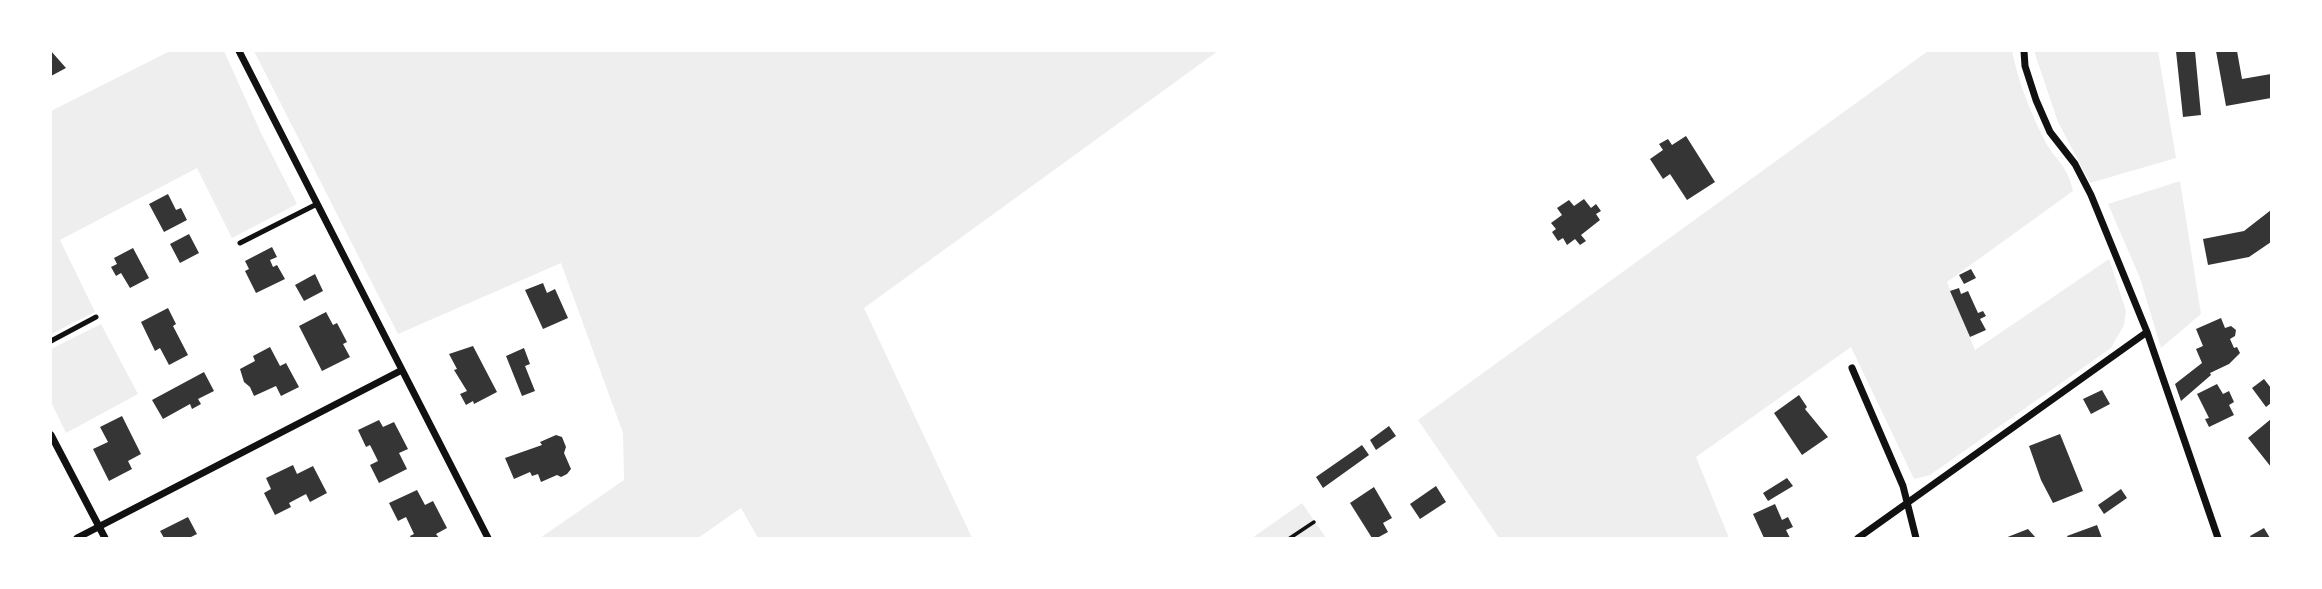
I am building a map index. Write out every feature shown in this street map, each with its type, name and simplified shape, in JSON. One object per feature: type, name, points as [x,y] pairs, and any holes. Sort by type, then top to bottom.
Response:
[{"type":"street","points":[[239,51],[488,538]]},
{"type":"street","points":[[2024,51],[2025,66],[2050,132],[2075,164],[2091,195],[2147,332],[2218,538]]},
{"type":"street","points":[[1857,538],[2147,332]]},
{"type":"street","points":[[1852,368],[1908,503],[1916,538]]},
{"type":"street","points":[[78,538],[402,370]]},
{"type":"street","points":[[51,435],[105,538]]},
{"type":"lane","points":[[240,243],[317,204]]},
{"type":"lane","points":[[51,341],[96,317]]},
{"type":"path","points":[[1290,538],[1314,522]]},
{"type":"shaded area","points":[[170,51],[224,51],[297,204],[232,238],[197,168],[60,240],[95,312],[51,334],[51,111]]},
{"type":"shaded area","points":[[254,51],[1218,51],[864,308],[972,538],[758,538],[741,508],[698,538],[540,538],[624,480],[623,433],[561,263],[398,334]]},
{"type":"shaded area","points":[[1928,51],[2012,51],[2034,118],[2048,146],[2064,168],[2073,191],[1947,282],[1975,350],[2109,259],[2126,311],[2124,325],[2111,348],[1930,475],[1914,479],[1851,347],[1696,457],[1729,538],[1499,538],[1418,420]]},
{"type":"shaded area","points":[[2034,51],[2158,51],[2176,158],[2090,183],[2058,122]]},
{"type":"shaded area","points":[[2180,181],[2201,314],[2161,348],[2140,278],[2108,204]]},
{"type":"shaded area","points":[[101,324],[138,394],[66,433],[51,402],[51,349]]},
{"type":"shaded area","points":[[1302,503],[1326,538],[1252,538]]},
{"type":"building","points":[[51,51],[66,68],[51,76]]},
{"type":"building","points":[[2176,51],[2195,51],[2201,115],[2183,117]]},
{"type":"building","points":[[2216,51],[2237,51],[2242,79],[2271,74],[2271,98],[2226,106]]},
{"type":"building","points":[[1686,136],[1715,182],[1687,200],[1670,174],[1663,179],[1650,159],[1663,150],[1659,144],[1668,139],[1672,145]]},
{"type":"building","points":[[168,194],[176,210],[181,208],[187,220],[164,232],[149,204]]},
{"type":"building","points":[[1584,199],[1591,208],[1596,204],[1601,211],[1596,214],[1600,220],[1581,235],[1586,241],[1580,245],[1575,239],[1567,245],[1563,238],[1558,241],[1552,232],[1556,229],[1551,223],[1562,215],[1557,208],[1569,200],[1574,206]]},
{"type":"building","points":[[2271,210],[2271,242],[2249,257],[2208,265],[2203,239],[2244,231]]},
{"type":"building","points":[[189,234],[199,253],[180,263],[170,244]]},
{"type":"building","points":[[272,247],[277,257],[270,260],[273,267],[277,265],[285,279],[256,293],[245,271],[249,269],[245,261]]},
{"type":"building","points":[[133,248],[149,278],[130,288],[121,273],[116,276],[111,267],[117,264],[114,258]]},
{"type":"building","points":[[1971,269],[1976,278],[1964,284],[1959,275]]},
{"type":"building","points":[[315,274],[323,291],[304,301],[295,285]]},
{"type":"building","points":[[543,283],[547,293],[555,289],[568,318],[543,329],[525,290]]},
{"type":"building","points":[[1959,288],[1961,294],[1968,291],[1978,313],[1983,311],[1986,316],[1980,319],[1986,330],[1970,337],[1950,291]]},
{"type":"building","points":[[168,308],[176,324],[173,326],[188,355],[169,365],[160,348],[155,351],[141,322]]},
{"type":"building","points":[[326,312],[333,325],[337,323],[347,342],[343,344],[350,357],[322,371],[299,326]]},
{"type":"building","points":[[2221,318],[2225,328],[2231,326],[2236,330],[2235,336],[2230,339],[2240,353],[2229,364],[2210,373],[2211,375],[2181,401],[2175,384],[2202,363],[2196,349],[2203,346],[2196,329]]},
{"type":"building","points":[[473,346],[497,392],[474,404],[473,401],[466,405],[460,394],[467,391],[454,370],[457,369],[449,354]]},
{"type":"building","points":[[270,347],[280,366],[286,363],[299,387],[281,396],[276,386],[254,396],[244,382],[240,369],[255,361],[253,356]]},
{"type":"building","points":[[524,348],[530,364],[525,366],[535,391],[522,396],[506,356]]},
{"type":"building","points":[[204,372],[214,391],[198,399],[201,404],[192,409],[190,404],[163,419],[152,400]]},
{"type":"building","points":[[2264,379],[2271,388],[2271,403],[2266,407],[2252,388]]},
{"type":"building","points":[[2217,384],[2223,394],[2229,391],[2234,402],[2229,405],[2234,415],[2209,427],[2205,419],[2209,418],[2197,394]]},
{"type":"building","points":[[2102,390],[2110,404],[2091,414],[2083,399]]},
{"type":"building","points":[[1799,395],[1807,407],[1805,409],[1828,437],[1802,455],[1774,413]]},
{"type":"building","points":[[122,416],[141,454],[128,461],[132,469],[109,481],[93,449],[108,442],[100,427]]},
{"type":"building","points":[[2271,419],[2271,467],[2248,438]]},
{"type":"building","points":[[379,420],[383,427],[394,422],[408,449],[399,453],[407,469],[379,483],[370,465],[378,461],[370,445],[366,447],[358,430]]},
{"type":"building","points":[[1389,426],[1396,436],[1376,450],[1370,440]]},
{"type":"building","points":[[2060,434],[2083,491],[2053,503],[2041,480],[2029,446]]},
{"type":"building","points":[[556,435],[562,437],[566,447],[564,453],[571,469],[567,474],[541,482],[538,474],[532,476],[530,472],[514,479],[505,458],[542,445],[540,442]]},
{"type":"building","points":[[1362,445],[1369,455],[1323,488],[1316,477]]},
{"type":"building","points":[[293,465],[297,474],[313,466],[327,493],[310,502],[306,494],[289,503],[291,507],[275,515],[264,493],[271,489],[266,478]]},
{"type":"building","points":[[1787,478],[1793,486],[1768,501],[1763,493]]},
{"type":"building","points":[[1436,486],[1446,502],[1420,519],[1410,504]]},
{"type":"building","points":[[1374,487],[1392,518],[1383,523],[1388,532],[1377,538],[1372,538],[1350,503]]},
{"type":"building","points":[[2121,489],[2127,498],[2104,514],[2098,505]]},
{"type":"building","points":[[417,490],[425,505],[433,501],[447,528],[436,534],[439,538],[411,538],[414,534],[406,517],[398,521],[389,503]]},
{"type":"building","points":[[1775,504],[1782,520],[1788,517],[1793,527],[1786,530],[1790,538],[1764,538],[1753,514]]},
{"type":"building","points":[[188,517],[197,534],[189,538],[164,538],[160,531]]},
{"type":"building","points":[[2097,525],[2102,538],[2067,536]]},
{"type":"building","points":[[2264,528],[2270,538],[2251,538],[2250,536]]},
{"type":"building","points":[[2028,529],[2036,538],[2005,538]]}]
